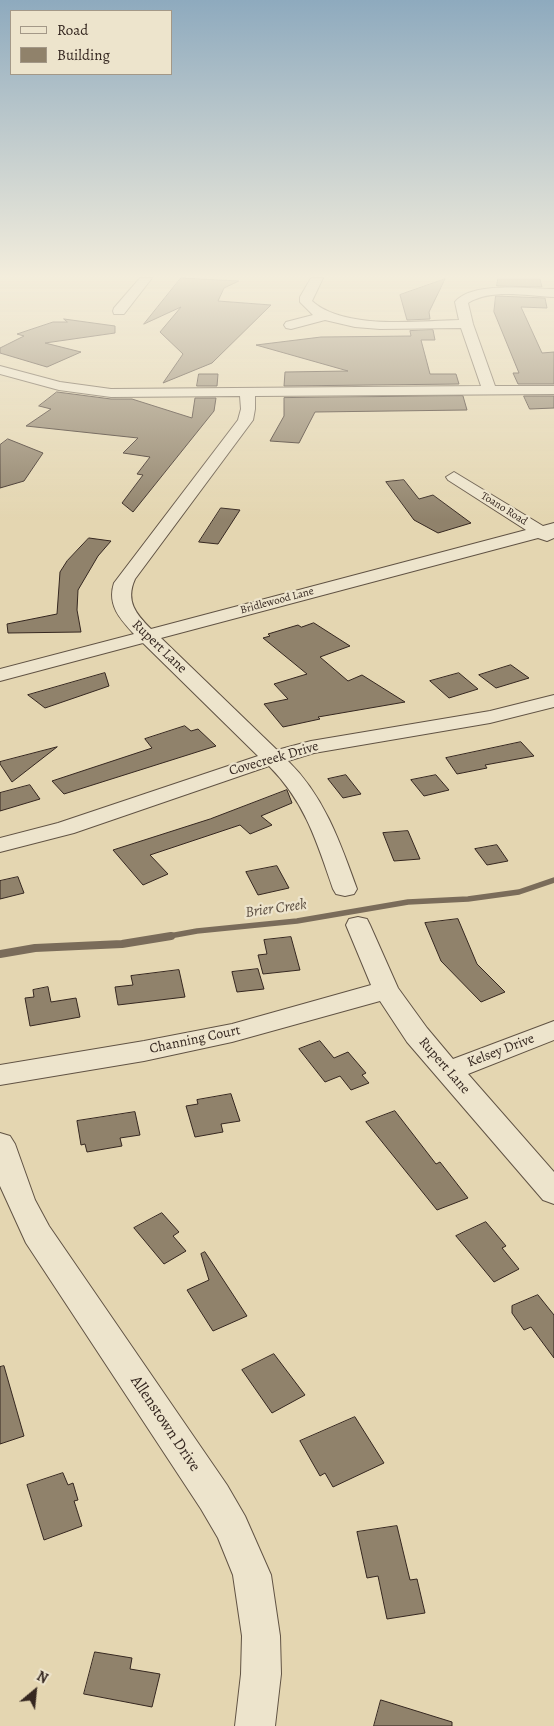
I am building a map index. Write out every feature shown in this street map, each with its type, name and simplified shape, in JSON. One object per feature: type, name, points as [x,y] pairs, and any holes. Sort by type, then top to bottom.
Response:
[{"type":"street","points":[[479,359],[490,390]]},
{"type":"street","points":[[0,370],[51,385],[97,392],[554,390]]},
{"type":"street","name":"Rupert Lane","points":[[247,392],[248,409],[244,420],[122,586],[121,602],[124,610],[147,636],[294,779],[311,801],[320,818],[344,889]]},
{"type":"street","name":"Toano Road","points":[[454,477],[549,533]]},
{"type":"street","name":"Bridlewood Lane","points":[[0,675],[549,533]]},
{"type":"street","name":"Covecreek Drive","points":[[0,845],[66,828],[272,757],[339,741],[422,730],[490,717],[554,701]]},
{"type":"street","name":"Rupert Lane","points":[[358,925],[386,990],[417,1035],[554,1192]]},
{"type":"street","name":"Channing Court","points":[[0,1074],[144,1051],[232,1033],[386,990]]},
{"type":"street","name":"Kelsey Drive","points":[[449,1071],[554,1030]]},
{"type":"street","name":"Allenstown Drive","points":[[0,1144],[20,1200],[37,1234],[214,1497],[232,1528],[252,1575],[260,1636],[261,1674],[255,1726]]},
{"type":"building","points":[[19,359],[66,359],[47,367]]},
{"type":"building","points":[[180,359],[217,359],[212,363],[163,383]]},
{"type":"building","points":[[304,359],[426,359],[430,374],[456,374],[459,384],[284,386],[285,372],[348,371]]},
{"type":"building","points":[[513,359],[554,359],[554,384],[518,384],[513,373],[519,373]]},
{"type":"building","points":[[199,374],[218,374],[217,386],[197,386]]},
{"type":"building","points":[[57,392],[111,399],[132,399],[192,418],[195,398],[216,398],[214,411],[133,512],[122,503],[143,475],[137,474],[150,457],[123,453],[138,438],[26,426],[51,409],[39,406]]},
{"type":"building","points":[[463,396],[467,410],[315,412],[299,443],[270,441],[284,416],[284,398]]},
{"type":"building","points":[[524,396],[554,396],[554,408],[530,409]]},
{"type":"building","points":[[8,439],[43,453],[24,481],[0,488],[0,445]]},
{"type":"building","points":[[404,480],[419,499],[433,495],[471,523],[438,533],[414,520],[386,482]]},
{"type":"building","points":[[221,508],[240,510],[218,544],[199,542]]},
{"type":"building","points":[[89,538],[111,541],[98,556],[78,590],[77,610],[81,632],[8,633],[7,624],[57,614],[60,572],[67,561]]},
{"type":"building","points":[[314,623],[350,646],[320,657],[348,681],[362,675],[405,702],[318,717],[320,719],[283,727],[264,704],[288,699],[274,684],[307,674],[263,638],[270,636],[268,634],[298,625],[301,627]]},
{"type":"building","points":[[511,665],[529,678],[496,688],[479,675]]},
{"type":"building","points":[[105,673],[109,686],[45,708],[28,695]]},
{"type":"building","points":[[459,673],[478,689],[449,698],[430,681]]},
{"type":"building","points":[[185,726],[191,731],[198,729],[216,746],[64,794],[52,781],[152,748],[145,739]]},
{"type":"building","points":[[521,742],[534,756],[485,765],[487,768],[457,774],[446,758]]},
{"type":"building","points":[[57,747],[12,782],[0,764],[0,762]]},
{"type":"building","points":[[346,775],[361,794],[343,798],[328,779]]},
{"type":"building","points":[[436,775],[449,790],[424,796],[411,780]]},
{"type":"building","points":[[30,785],[40,799],[0,811],[0,793]]},
{"type":"building","points":[[287,790],[292,803],[261,816],[272,825],[250,834],[240,825],[150,855],[168,874],[143,885],[113,850],[210,819]]},
{"type":"building","points":[[408,831],[420,859],[394,861],[383,833]]},
{"type":"building","points":[[497,845],[508,861],[487,865],[475,849]]},
{"type":"building","points":[[277,866],[289,888],[258,895],[246,872]]},
{"type":"building","points":[[18,877],[24,893],[0,899],[0,881]]},
{"type":"building","points":[[458,919],[477,964],[505,992],[481,1002],[441,961],[425,923]]},
{"type":"building","points":[[291,937],[300,970],[263,974],[258,955],[267,954],[264,940]]},
{"type":"building","points":[[258,969],[264,989],[237,992],[232,972]]},
{"type":"building","points":[[179,970],[185,997],[118,1005],[115,987],[133,985],[131,976]]},
{"type":"building","points":[[48,987],[51,1002],[76,998],[80,1017],[30,1026],[25,998],[34,997],[33,990]]},
{"type":"building","points":[[320,1041],[334,1058],[348,1052],[366,1073],[362,1075],[369,1083],[351,1090],[340,1076],[325,1082],[299,1049]]},
{"type":"building","points":[[231,1094],[240,1121],[221,1124],[223,1132],[195,1137],[186,1106],[198,1104],[197,1100]]},
{"type":"building","points":[[395,1111],[436,1164],[440,1162],[468,1198],[437,1210],[366,1122]]},
{"type":"building","points":[[135,1112],[140,1135],[120,1138],[122,1146],[87,1152],[85,1144],[81,1145],[77,1121]]},
{"type":"building","points":[[162,1213],[179,1232],[173,1236],[186,1251],[164,1264],[134,1228]]},
{"type":"building","points":[[486,1222],[506,1246],[502,1248],[519,1269],[494,1282],[456,1236]]},
{"type":"building","points":[[205,1252],[247,1316],[213,1331],[187,1290],[209,1280],[201,1254]]},
{"type":"building","points":[[538,1295],[554,1315],[554,1358],[531,1327],[524,1330],[512,1313],[512,1306]]},
{"type":"building","points":[[274,1354],[305,1395],[272,1413],[242,1370]]},
{"type":"building","points":[[4,1366],[24,1436],[0,1444],[0,1367]]},
{"type":"building","points":[[355,1417],[384,1463],[333,1487],[325,1473],[320,1476],[300,1441]]},
{"type":"building","points":[[63,1473],[68,1485],[73,1483],[78,1500],[74,1501],[82,1526],[44,1540],[27,1485]]},
{"type":"building","points":[[397,1526],[410,1580],[417,1579],[425,1613],[387,1619],[378,1576],[367,1578],[357,1532]]},
{"type":"building","points":[[95,1652],[132,1658],[130,1669],[160,1674],[152,1707],[84,1694]]},
{"type":"building","points":[[381,1700],[452,1722],[452,1726],[374,1726]]},
{"type":"waterway","name":"Brier Creek","points":[[164,937],[197,931],[297,921],[408,902],[468,899],[519,892],[554,880]]},
{"type":"waterway","name":"Brier Creek","points":[[0,954],[35,948],[122,944],[171,936]]}]
